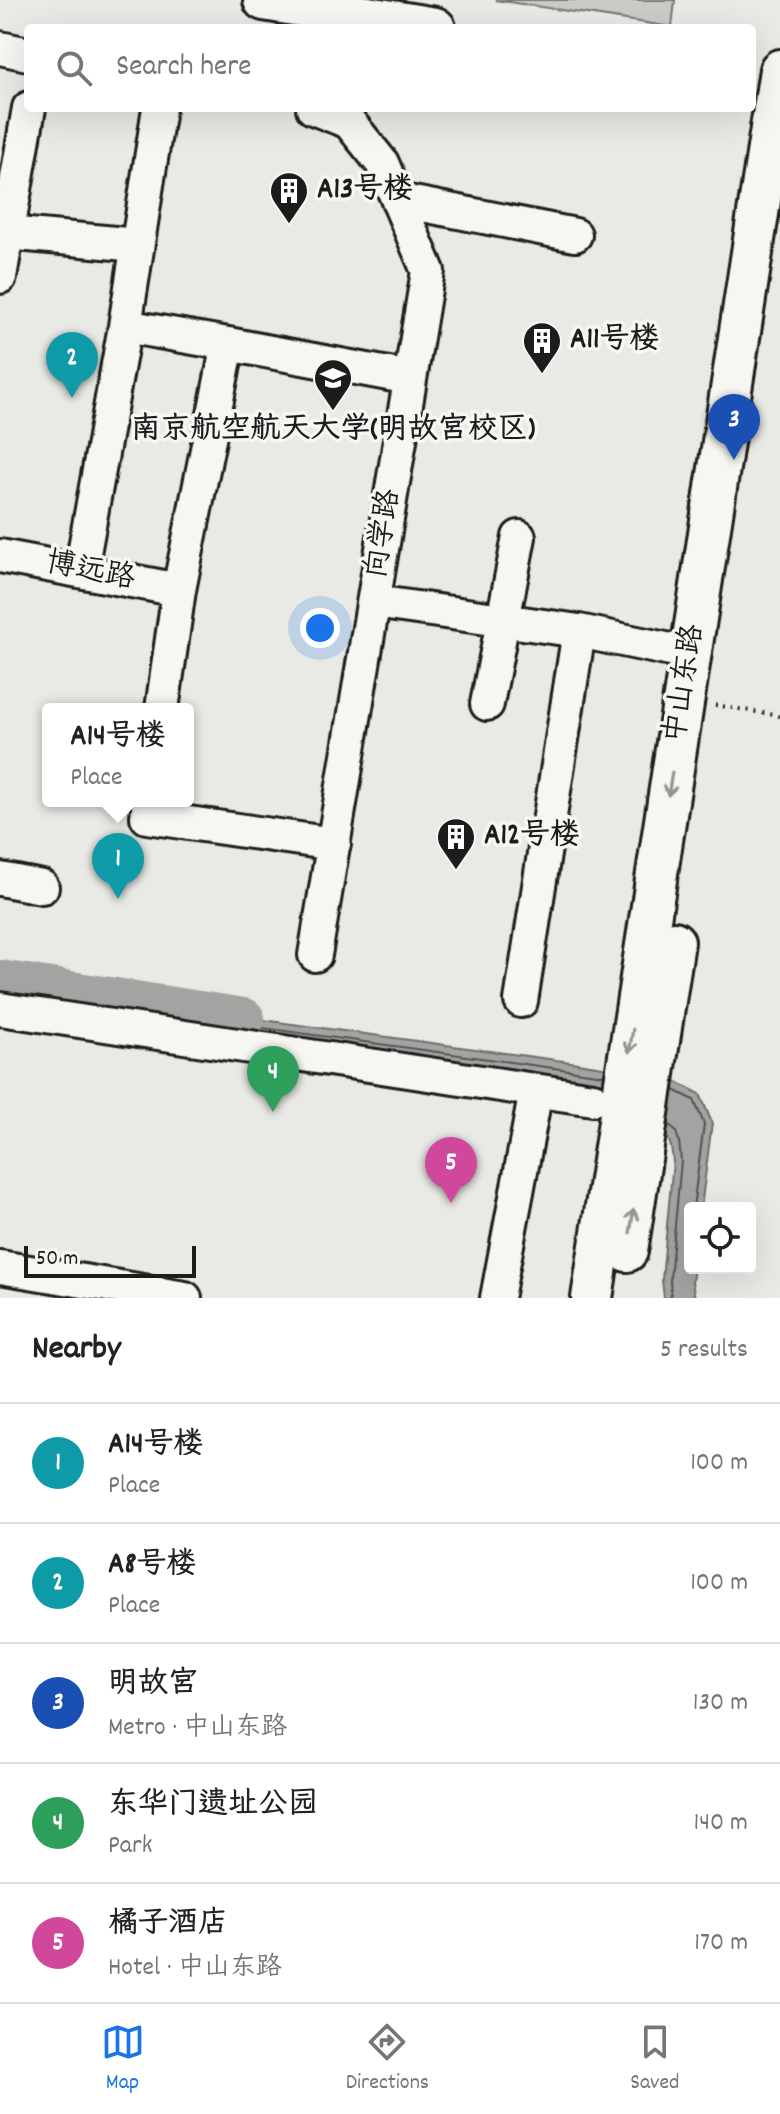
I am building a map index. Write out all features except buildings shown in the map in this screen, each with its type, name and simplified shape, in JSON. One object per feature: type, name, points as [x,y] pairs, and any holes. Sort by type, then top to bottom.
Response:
[{"type":"main road","points":[[264,0],[411,24]]},
{"type":"main road","name":"中山东路","points":[[592,1298],[690,654],[772,81]]},
{"type":"main road","name":"中山东路","points":[[619,1298],[780,233]]},
{"type":"lane","points":[[0,48],[24,53]]},
{"type":"lane","points":[[0,277],[28,112]]},
{"type":"lane","points":[[81,570],[125,326],[158,112]]},
{"type":"lane","name":"向学路","points":[[315,955],[428,271],[382,163],[349,122],[323,112]]},
{"type":"lane","points":[[398,200],[575,235]]},
{"type":"lane","points":[[7,233],[137,245]]},
{"type":"lane","points":[[125,326],[410,378]]},
{"type":"lane","points":[[163,703],[179,590],[228,344]]},
{"type":"lane","points":[[487,704],[519,537]]},
{"type":"lane","name":"博远路","points":[[0,556],[179,590]]},
{"type":"lane","points":[[374,602],[579,631],[690,654]]},
{"type":"lane","points":[[521,1001],[579,631]]},
{"type":"lane","points":[[148,807],[147,817],[334,844]]},
{"type":"lane","points":[[0,879],[42,887]]},
{"type":"lane","points":[[0,1009],[593,1099]]},
{"type":"lane","points":[[497,1298],[536,1091]]},
{"type":"lane","points":[[0,1267],[91,1291],[185,1298]]},
{"type":"path","points":[[709,704],[780,716]]},
{"type":"shaded area","points":[[495,0],[675,0],[672,24],[652,24]]},
{"type":"water","points":[[0,984],[667,1077],[700,1094],[712,1123],[702,1202],[684,1202],[684,1274],[693,1274],[695,1298],[664,1298],[662,1280],[673,1161],[668,1138],[654,1119],[0,1010]]},
{"type":"waterway","points":[[0,981],[244,1019]]},
{"type":"place","name":"A13号楼","points":[[289,225]]},
{"type":"place","name":"A11号楼","points":[[542,375]]},
{"type":"place","name":"A8号楼","points":[[72,398]]},
{"type":"place","name":"南京航空航天大学(明故宫校区)","points":[[333,412]]},
{"type":"place","name":"明故宫","points":[[734,460]]},
{"type":"place","name":"A12号楼","points":[[456,871]]},
{"type":"place","name":"A14号楼","points":[[118,899]]},
{"type":"place","name":"东华门遗址公园","points":[[273,1112]]},
{"type":"place","name":"橘子酒店","points":[[451,1203]]}]
